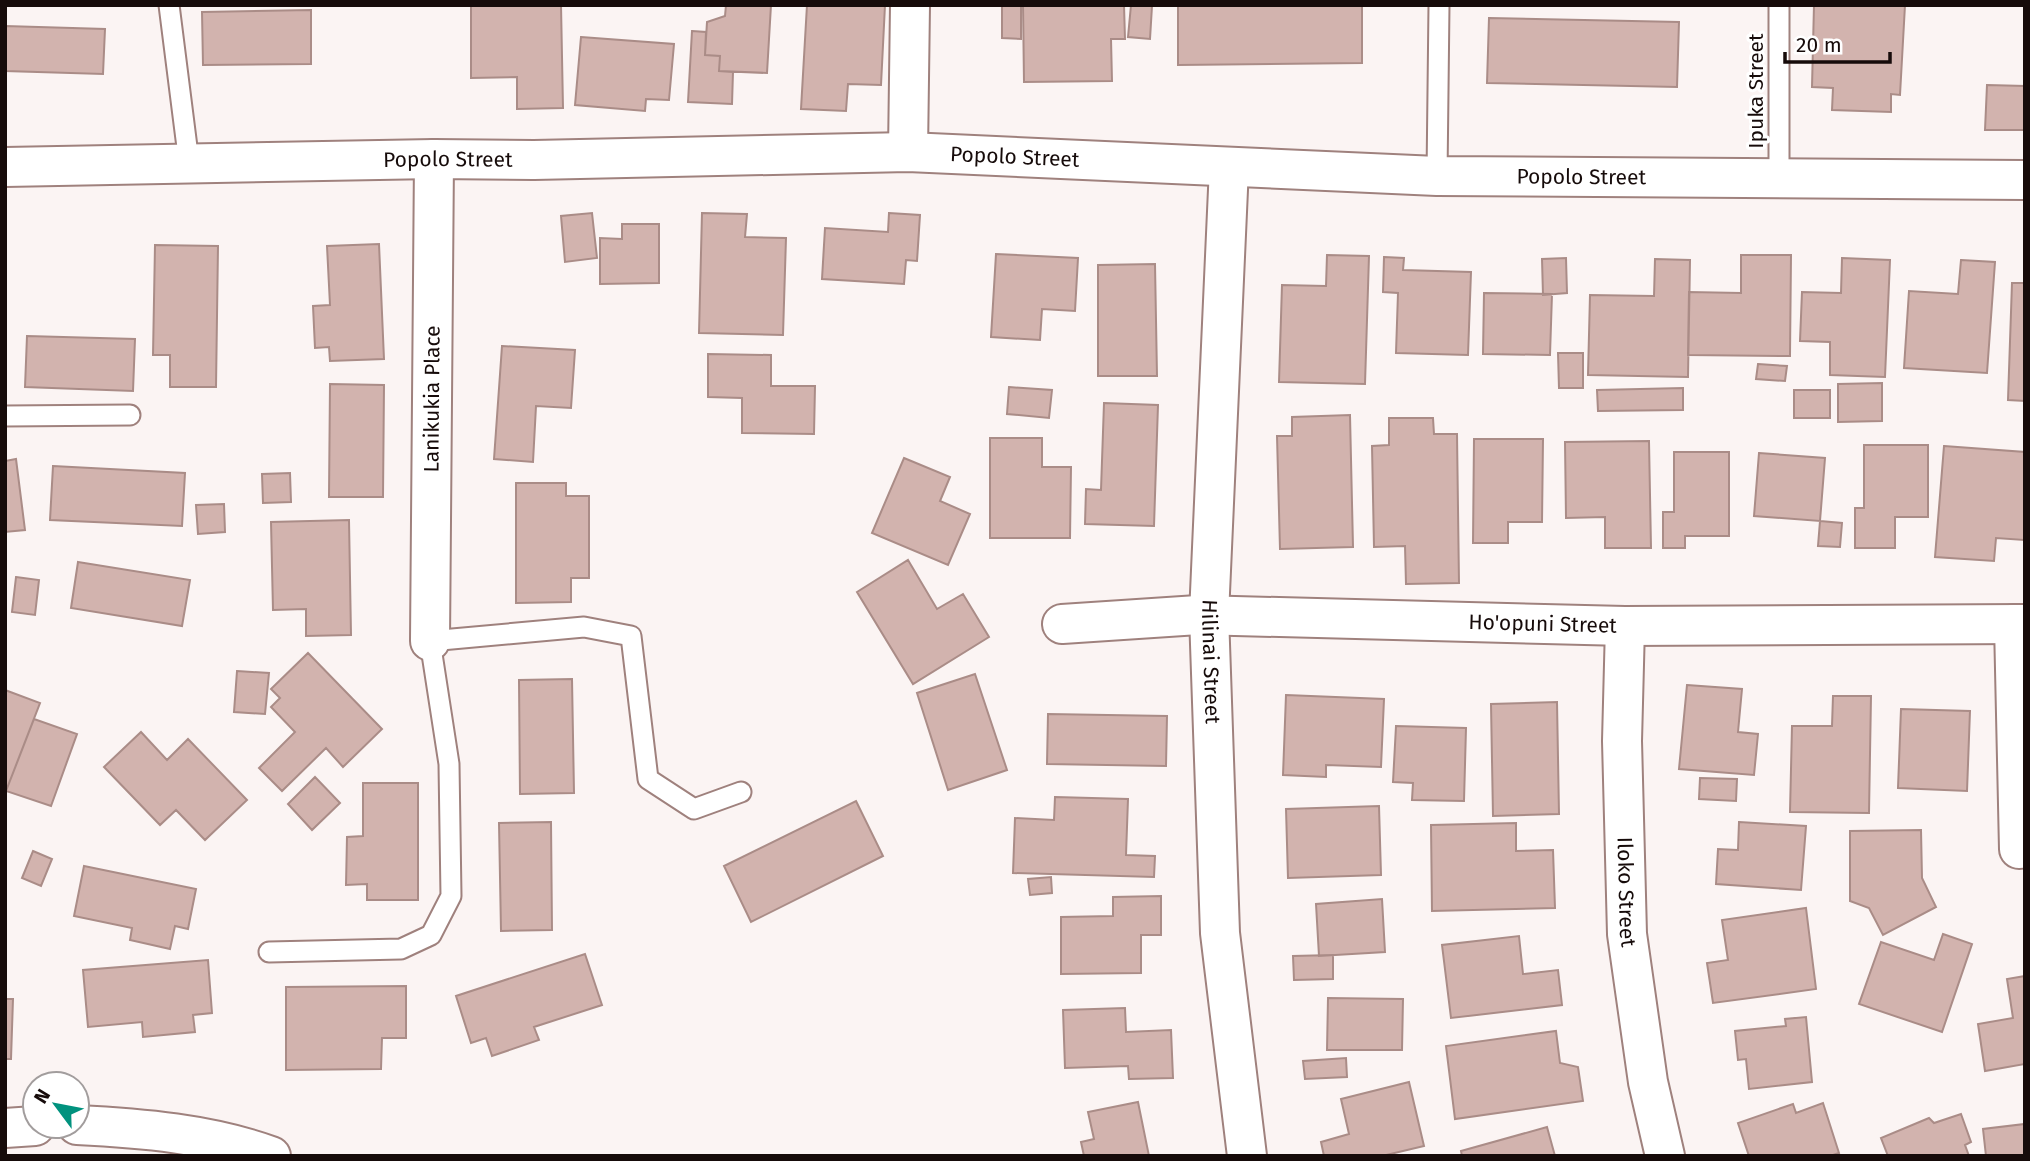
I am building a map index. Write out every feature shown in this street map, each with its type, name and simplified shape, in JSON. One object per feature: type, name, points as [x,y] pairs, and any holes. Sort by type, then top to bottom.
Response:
[{"type":"street","points":[[908,152],[910,5]]},
{"type":"street","name":"Popolo Street","points":[[5,167],[908,152],[1437,176],[2025,180]]},
{"type":"street","name":"Lanikukia Place","points":[[430,641],[434,159]]},
{"type":"street","name":"Hilinai Street","points":[[1229,167],[1209,615],[1220,933],[1247,1156]]},
{"type":"street","name":"Ho'opuni Street","points":[[1062,624],[1209,615],[1625,626],[2020,624]]},
{"type":"street","points":[[2019,849],[2020,624]]},
{"type":"street","name":"Iloko Street","points":[[1625,626],[1622,741],[1627,934],[1648,1082],[1665,1156]]},
{"type":"street","points":[[91,1125],[134,1127],[210,1140],[271,1156]]},
{"type":"lane","points":[[169,5],[189,163]]},
{"type":"lane","points":[[1437,176],[1439,5]]},
{"type":"lane","name":"Ipuka Street","points":[[1779,5],[1779,177]]},
{"type":"lane","points":[[5,416],[130,415]]},
{"type":"lane","points":[[270,952],[401,949],[431,935],[451,896],[449,764],[430,641],[584,627],[631,636],[648,779],[694,809],[741,792]]},
{"type":"building","points":[[471,5],[561,5],[563,108],[517,109],[517,77],[471,78]]},
{"type":"building","points":[[726,5],[771,5],[767,73],[719,71],[720,56],[705,55],[707,22],[725,16]]},
{"type":"building","points":[[807,5],[885,5],[881,85],[848,84],[846,111],[801,109]]},
{"type":"building","points":[[1002,5],[1021,5],[1021,39],[1002,38]]},
{"type":"building","points":[[1023,5],[1124,5],[1125,39],[1111,39],[1112,81],[1024,82]]},
{"type":"building","points":[[1131,5],[1152,6],[1150,39],[1128,37]]},
{"type":"building","points":[[1178,5],[1362,5],[1362,63],[1178,65]]},
{"type":"building","points":[[1814,5],[1905,5],[1900,95],[1891,94],[1891,112],[1832,110],[1833,88],[1812,87]]},
{"type":"building","points":[[311,10],[311,64],[203,65],[202,12]]},
{"type":"building","points":[[1489,18],[1679,22],[1677,87],[1487,83]]},
{"type":"building","points":[[5,26],[105,29],[103,74],[5,71]]},
{"type":"building","points":[[692,31],[706,32],[705,55],[720,56],[719,71],[733,72],[732,104],[688,102]]},
{"type":"building","points":[[581,37],[674,44],[669,100],[646,99],[645,111],[575,105]]},
{"type":"building","points":[[1987,85],[2025,86],[2025,130],[1985,130]]},
{"type":"building","points":[[592,213],[597,258],[565,262],[561,216]]},
{"type":"building","points":[[702,213],[747,214],[745,237],[786,238],[783,335],[699,333]]},
{"type":"building","points":[[889,213],[920,215],[917,261],[906,260],[904,284],[822,279],[825,228],[888,232]]},
{"type":"building","points":[[622,224],[659,224],[659,283],[600,284],[600,238],[622,239]]},
{"type":"building","points":[[379,244],[384,359],[330,361],[329,347],[315,348],[313,306],[330,305],[327,246]]},
{"type":"building","points":[[155,245],[218,246],[216,387],[170,387],[170,355],[153,355]]},
{"type":"building","points":[[996,254],[1078,258],[1075,311],[1042,309],[1040,340],[991,337]]},
{"type":"building","points":[[1327,255],[1369,256],[1365,384],[1279,382],[1282,285],[1326,286]]},
{"type":"building","points":[[1741,255],[1791,255],[1790,356],[1688,355],[1689,292],[1741,293]]},
{"type":"building","points":[[1384,257],[1404,258],[1403,270],[1471,272],[1468,355],[1396,353],[1398,293],[1383,292]]},
{"type":"building","points":[[1566,258],[1567,293],[1543,295],[1542,259]]},
{"type":"building","points":[[1842,258],[1890,260],[1885,377],[1830,375],[1830,342],[1800,341],[1802,292],[1841,293]]},
{"type":"building","points":[[1655,259],[1690,260],[1688,377],[1588,375],[1590,295],[1654,296]]},
{"type":"building","points":[[1961,260],[1995,262],[1987,373],[1904,368],[1909,291],[1958,294]]},
{"type":"building","points":[[1155,264],[1157,376],[1098,376],[1098,265]]},
{"type":"building","points":[[2012,283],[2025,283],[2025,401],[2008,400]]},
{"type":"building","points":[[1484,293],[1552,294],[1550,355],[1483,354]]},
{"type":"building","points":[[27,336],[135,339],[133,391],[25,387]]},
{"type":"building","points":[[502,346],[575,350],[571,408],[536,406],[533,462],[494,459]]},
{"type":"building","points":[[1558,353],[1583,353],[1583,388],[1559,388]]},
{"type":"building","points":[[708,354],[771,355],[771,386],[815,386],[814,434],[742,433],[742,398],[708,397]]},
{"type":"building","points":[[1758,364],[1787,366],[1785,381],[1756,379]]},
{"type":"building","points":[[1882,383],[1882,421],[1838,422],[1838,384]]},
{"type":"building","points":[[330,384],[384,385],[383,497],[329,497]]},
{"type":"building","points":[[1009,387],[1052,390],[1049,418],[1007,414]]},
{"type":"building","points":[[1683,388],[1683,410],[1598,411],[1597,390]]},
{"type":"building","points":[[1794,390],[1830,390],[1830,418],[1794,418]]},
{"type":"building","points":[[1104,403],[1158,405],[1154,526],[1085,524],[1086,489],[1101,490]]},
{"type":"building","points":[[1350,415],[1353,547],[1280,549],[1277,436],[1292,436],[1292,417]]},
{"type":"building","points":[[1389,418],[1433,418],[1434,434],[1457,434],[1459,583],[1406,584],[1405,546],[1374,547],[1372,446],[1389,445]]},
{"type":"building","points":[[990,438],[1042,438],[1042,467],[1071,467],[1070,538],[990,538]]},
{"type":"building","points":[[1474,439],[1543,439],[1542,522],[1508,522],[1508,543],[1473,543]]},
{"type":"building","points":[[1649,441],[1651,548],[1605,548],[1605,517],[1566,518],[1565,442]]},
{"type":"building","points":[[1864,445],[1928,445],[1928,517],[1895,517],[1895,548],[1855,548],[1855,508],[1864,508]]},
{"type":"building","points":[[1944,446],[2025,452],[2024,540],[1996,538],[1994,561],[1935,557]]},
{"type":"building","points":[[1674,452],[1729,452],[1729,536],[1685,536],[1685,548],[1663,548],[1663,512],[1674,512]]},
{"type":"building","points":[[1759,453],[1825,458],[1820,521],[1754,516]]},
{"type":"building","points":[[904,458],[950,477],[940,501],[970,514],[948,565],[872,533]]},
{"type":"building","points":[[16,459],[25,530],[5,532],[5,461]]},
{"type":"building","points":[[53,466],[185,473],[182,526],[50,520]]},
{"type":"building","points":[[290,473],[291,502],[263,503],[262,474]]},
{"type":"building","points":[[516,483],[566,483],[566,496],[589,496],[589,578],[571,578],[571,602],[516,603]]},
{"type":"building","points":[[224,504],[225,532],[198,534],[196,505]]},
{"type":"building","points":[[349,520],[351,635],[306,636],[306,609],[273,610],[271,522]]},
{"type":"building","points":[[1820,521],[1842,523],[1840,547],[1818,546]]},
{"type":"building","points":[[908,560],[937,609],[963,594],[989,637],[913,684],[857,592]]},
{"type":"building","points":[[78,562],[190,580],[182,626],[71,608]]},
{"type":"building","points":[[16,577],[39,580],[35,615],[12,612]]},
{"type":"building","points":[[308,653],[382,729],[343,767],[326,748],[282,791],[259,768],[295,732],[271,707],[280,698],[271,689]]},
{"type":"building","points":[[237,671],[269,673],[265,714],[234,712]]},
{"type":"building","points":[[975,674],[1007,770],[948,790],[917,693]]},
{"type":"building","points":[[572,679],[574,793],[520,794],[519,680]]},
{"type":"building","points":[[1687,685],[1742,689],[1738,732],[1758,734],[1754,775],[1679,769]]},
{"type":"building","points":[[5,690],[40,703],[6,791],[5,791]]},
{"type":"building","points":[[1286,695],[1384,699],[1381,767],[1326,765],[1326,777],[1283,775]]},
{"type":"building","points":[[1833,696],[1871,696],[1869,813],[1790,812],[1792,726],[1832,726]]},
{"type":"building","points":[[1557,702],[1559,814],[1493,816],[1491,704]]},
{"type":"building","points":[[1901,709],[1970,711],[1967,791],[1898,788]]},
{"type":"building","points":[[1048,714],[1167,716],[1166,766],[1047,764]]},
{"type":"building","points":[[34,719],[77,734],[51,806],[6,791]]},
{"type":"building","points":[[1396,726],[1466,728],[1464,801],[1412,800],[1413,783],[1393,782]]},
{"type":"building","points":[[141,732],[167,760],[188,739],[247,800],[205,840],[176,810],[160,825],[104,767]]},
{"type":"building","points":[[315,777],[340,803],[312,830],[288,804]]},
{"type":"building","points":[[1700,778],[1737,779],[1736,801],[1699,799]]},
{"type":"building","points":[[363,783],[418,783],[418,900],[367,900],[367,884],[346,885],[347,837],[363,836]]},
{"type":"building","points":[[1055,797],[1128,799],[1126,855],[1155,856],[1154,877],[1013,873],[1015,818],[1054,820]]},
{"type":"building","points":[[856,801],[883,856],[751,922],[724,866]]},
{"type":"building","points":[[1379,806],[1381,875],[1288,878],[1286,809]]},
{"type":"building","points":[[551,822],[552,930],[501,931],[499,823]]},
{"type":"building","points":[[1739,822],[1806,826],[1801,890],[1716,884],[1718,849],[1738,850]]},
{"type":"building","points":[[1516,823],[1516,851],[1553,850],[1555,908],[1432,911],[1431,825]]},
{"type":"building","points":[[1921,830],[1922,878],[1936,907],[1883,935],[1869,908],[1850,901],[1850,831]]},
{"type":"building","points":[[33,851],[52,859],[41,886],[22,878]]},
{"type":"building","points":[[84,866],[196,889],[188,929],[175,926],[170,949],[130,940],[132,928],[74,916]]},
{"type":"building","points":[[1051,877],[1052,893],[1030,895],[1028,879]]},
{"type":"building","points":[[1161,896],[1161,935],[1141,935],[1141,973],[1061,974],[1061,917],[1113,916],[1113,897]]},
{"type":"building","points":[[1382,899],[1385,952],[1319,956],[1316,904]]},
{"type":"building","points":[[1806,908],[1816,989],[1713,1003],[1707,963],[1728,960],[1722,920]]},
{"type":"building","points":[[1943,934],[1972,944],[1942,1032],[1859,1004],[1881,942],[1934,960]]},
{"type":"building","points":[[1519,936],[1523,974],[1558,970],[1562,1005],[1451,1018],[1442,945]]},
{"type":"building","points":[[585,954],[602,1005],[534,1027],[539,1040],[492,1056],[486,1038],[471,1043],[456,996]]},
{"type":"building","points":[[1333,955],[1333,979],[1294,980],[1293,956]]},
{"type":"building","points":[[208,960],[212,1013],[193,1015],[195,1032],[143,1037],[142,1022],[88,1027],[83,970]]},
{"type":"building","points":[[2025,976],[2025,1064],[1985,1071],[1978,1024],[2013,1018],[2007,979]]},
{"type":"building","points":[[406,986],[406,1038],[382,1038],[381,1069],[286,1070],[286,987]]},
{"type":"building","points":[[1328,998],[1403,999],[1402,1050],[1327,1050]]},
{"type":"building","points":[[5,999],[13,999],[11,1059],[5,1059]]},
{"type":"building","points":[[1125,1008],[1126,1032],[1171,1030],[1173,1078],[1129,1079],[1128,1066],[1065,1068],[1063,1010]]},
{"type":"building","points":[[1806,1017],[1812,1082],[1749,1089],[1746,1059],[1738,1060],[1735,1031],[1786,1026],[1785,1019]]},
{"type":"building","points":[[1556,1031],[1560,1063],[1578,1067],[1583,1101],[1455,1119],[1446,1046]]},
{"type":"building","points":[[1346,1058],[1347,1077],[1305,1079],[1303,1061]]},
{"type":"building","points":[[1409,1082],[1424,1146],[1382,1156],[1324,1156],[1321,1142],[1349,1134],[1341,1099]]},
{"type":"building","points":[[1138,1102],[1149,1156],[1084,1156],[1081,1142],[1094,1139],[1088,1112]]},
{"type":"building","points":[[1823,1103],[1839,1153],[1830,1156],[1749,1156],[1738,1123],[1793,1104],[1796,1113]]},
{"type":"building","points":[[1961,1114],[1971,1142],[1965,1145],[1969,1156],[1888,1156],[1881,1138],[1929,1118],[1934,1123]]},
{"type":"building","points":[[2025,1124],[2025,1156],[1986,1156],[1983,1129]]},
{"type":"building","points":[[1547,1127],[1555,1156],[1462,1156],[1461,1151]]}]
